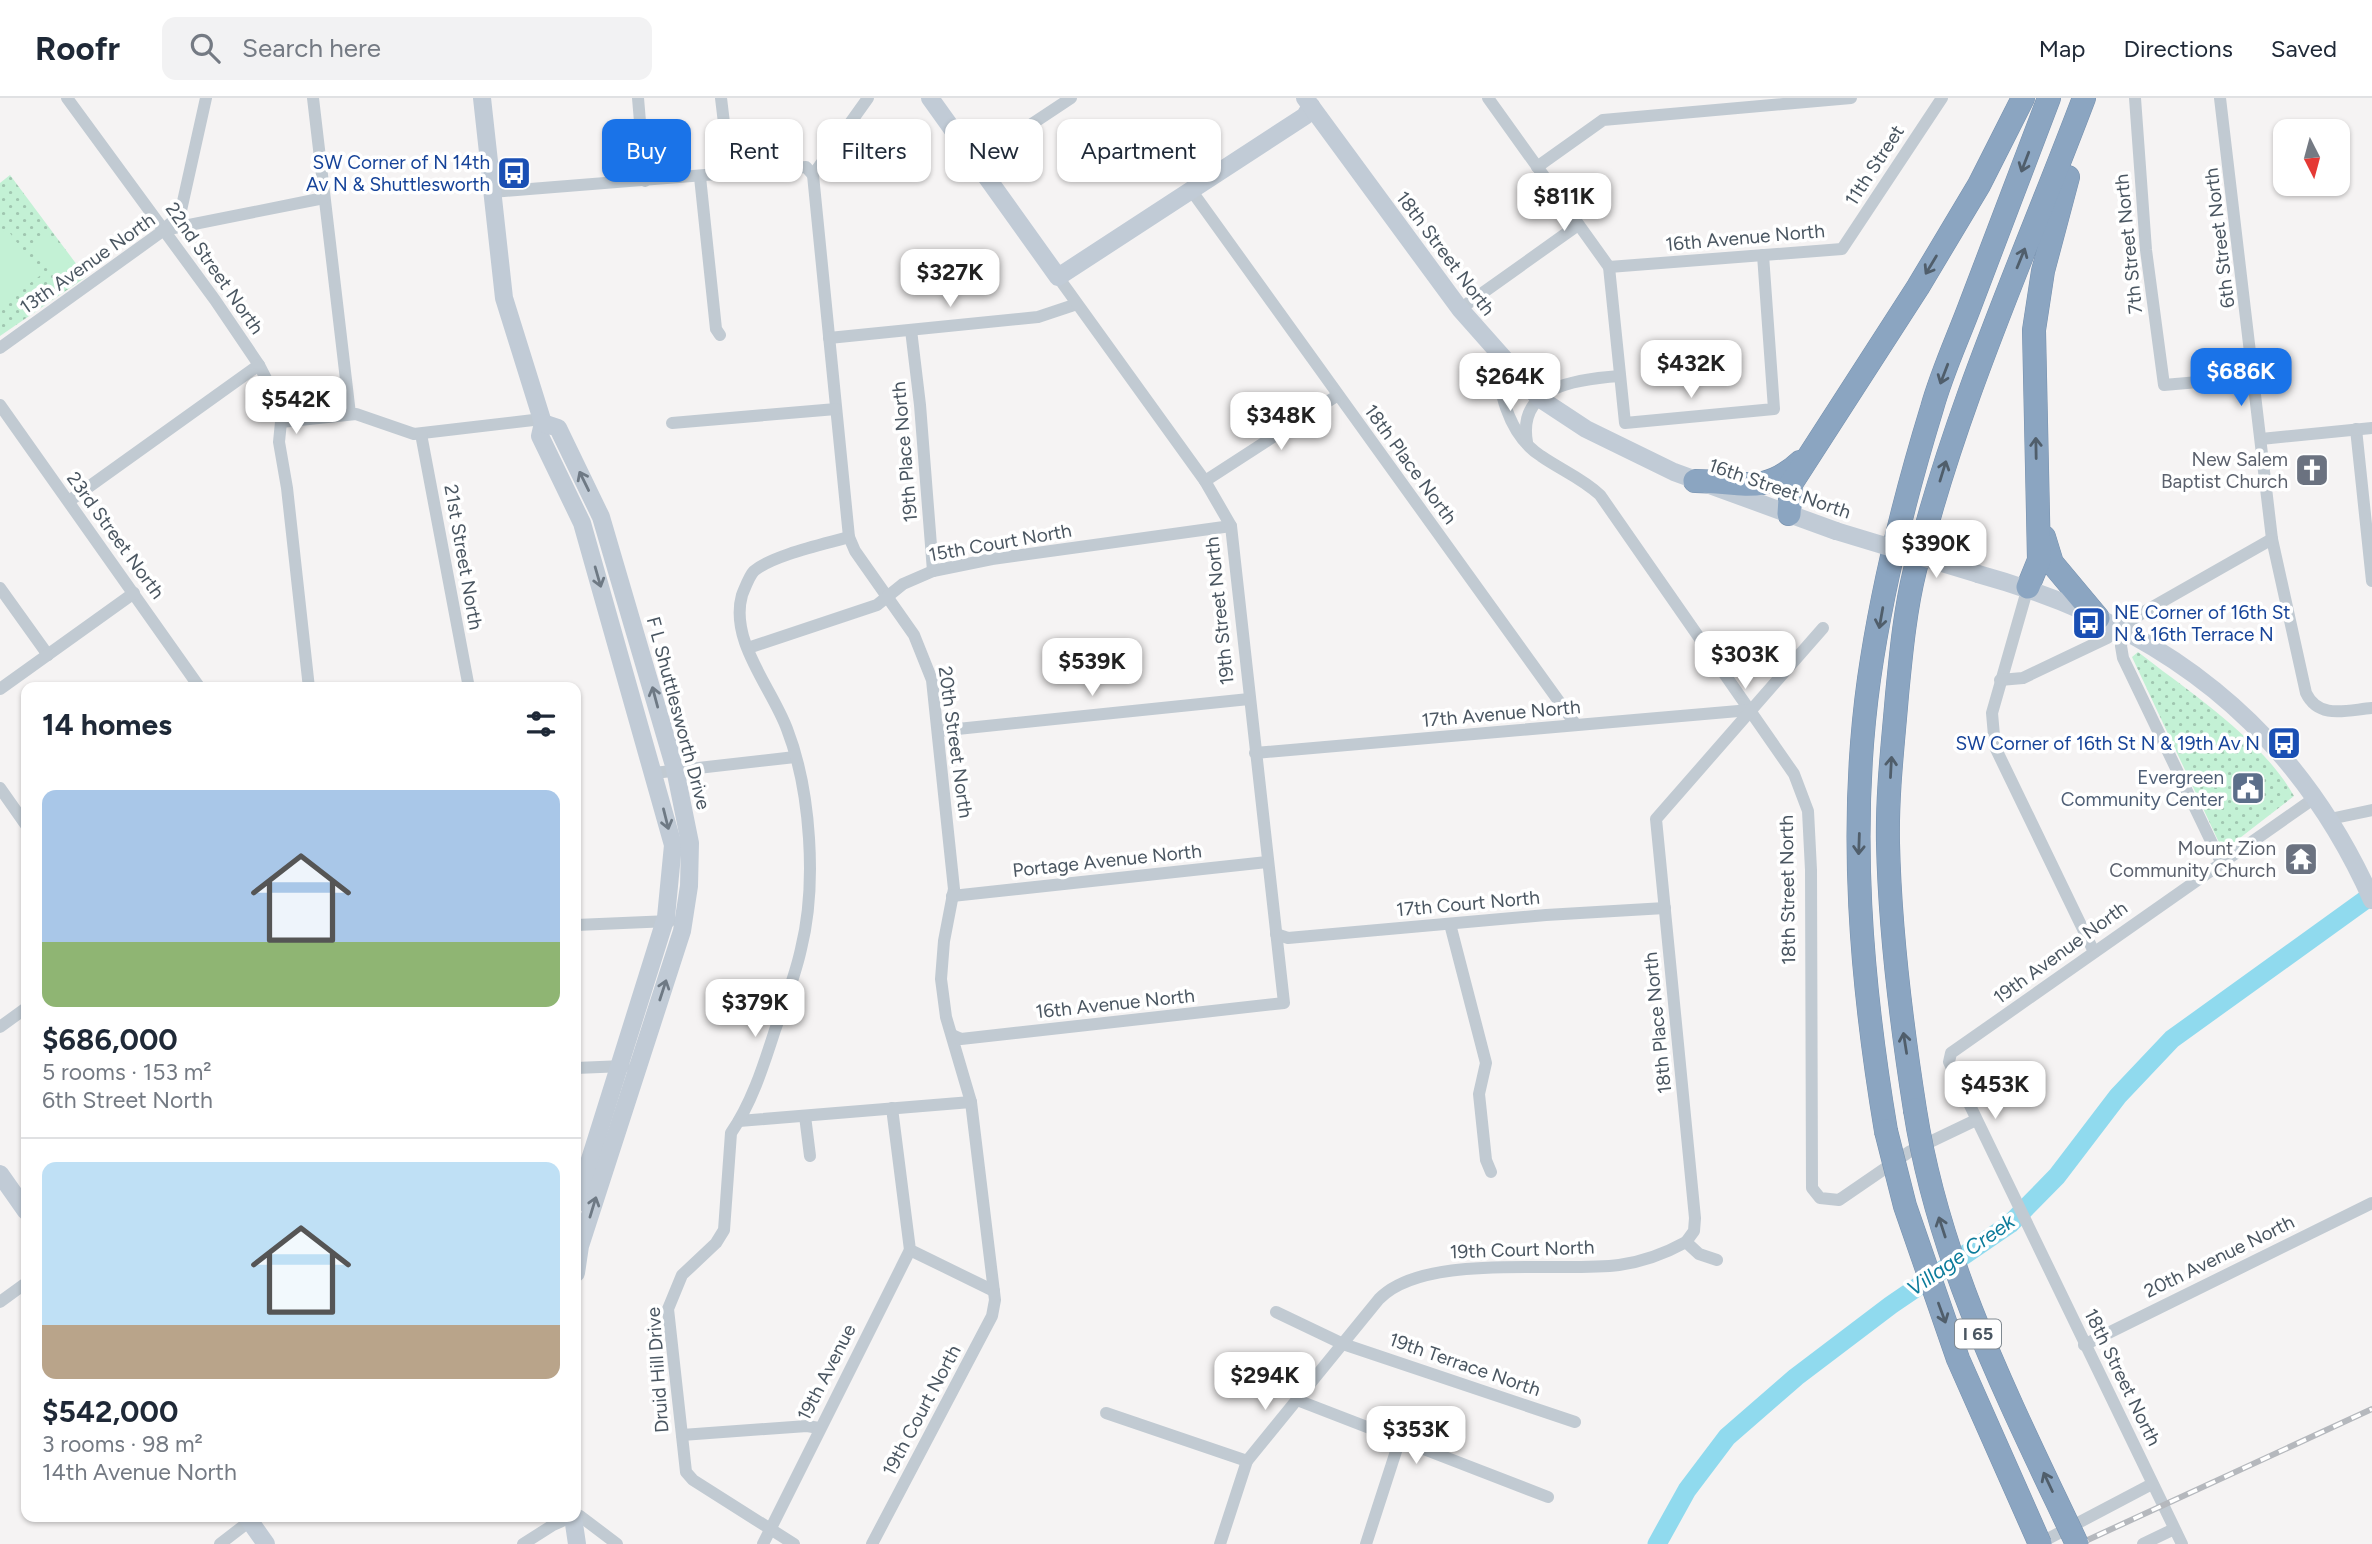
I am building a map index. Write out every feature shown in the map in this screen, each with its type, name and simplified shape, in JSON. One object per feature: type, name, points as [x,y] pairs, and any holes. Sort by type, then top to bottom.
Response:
[{"type":"highway","points":[[1789,514],[1791,484],[1918,287],[1979,185],[2023,98]]},
{"type":"highway","name":"I 65","points":[[2039,1544],[1958,1359],[1905,1206],[1886,1131],[1872,1051],[1860,921],[1862,763],[1869,679],[1891,564],[1932,406],[2049,98]]},
{"type":"highway","name":"I 65","points":[[2077,1544],[1978,1335],[1922,1156],[1897,992],[1888,842],[1891,758],[1901,655],[1915,572],[1942,473],[1986,345],[2084,98]]},
{"type":"highway","points":[[2028,587],[2039,560],[2034,330],[2043,271],[2062,196],[2096,98]]},
{"type":"highway","points":[[1695,481],[1764,486],[1785,476],[1807,456]]},
{"type":"highway","points":[[2038,499],[2052,563],[2098,618]]},
{"type":"main road","name":"F L Shuttlesworth Drive","points":[[482,98],[504,298],[543,421],[540,436],[582,523],[673,845],[674,921],[637,1070],[581,1242]]},
{"type":"main road","name":"19th Street North","points":[[930,98],[945,119]]},
{"type":"main road","points":[[1058,277],[1304,116],[1310,101]]},
{"type":"main road","name":"18th Street North","points":[[1310,101],[1460,309],[1494,349]]},
{"type":"main road","name":"19th Street North","points":[[991,182],[1058,277]]},
{"type":"main road","name":"16th Street North","points":[[1494,349],[1539,398],[1630,453],[1695,481],[1836,531],[2028,587],[2124,629],[2197,675],[2244,715],[2316,797],[2372,900]]},
{"type":"main road","name":"F L Shuttlesworth Drive","points":[[543,421],[558,428],[601,517],[675,769],[690,843],[689,886],[619,1064],[581,1188]]},
{"type":"main road","points":[[0,1174],[21,1204]]},
{"type":"main road","points":[[253,1522],[266,1544]]},
{"type":"main road","points":[[574,1522],[577,1544]]},
{"type":"street","name":"22nd Street North","points":[[67,98],[259,365],[275,396],[281,422],[279,442],[287,488],[308,682]]},
{"type":"street","points":[[164,230],[180,215],[206,98]]},
{"type":"street","points":[[313,98],[350,414]]},
{"type":"street","points":[[638,98],[640,119]]},
{"type":"street","points":[[722,98],[724,119]]},
{"type":"street","points":[[803,167],[813,174],[867,98]]},
{"type":"street","points":[[1039,119],[1071,98]]},
{"type":"street","points":[[1488,98],[1609,267],[1625,423],[1774,409],[1763,255]]},
{"type":"street","points":[[1537,167],[1603,120],[1714,104],[1850,98]]},
{"type":"street","name":"7th Street North","points":[[2135,98],[2146,250],[2164,385],[2255,377]]},
{"type":"street","name":"6th Street North","points":[[2220,98],[2272,539],[2306,693],[2312,705],[2324,712],[2372,708]]},
{"type":"street","name":"11th Street","points":[[1842,249],[1937,100]]},
{"type":"street","name":"20th Street North","points":[[813,174],[849,537],[855,551],[914,635],[929,668],[954,889],[941,968],[946,1017],[971,1102],[994,1291]]},
{"type":"street","points":[[691,178],[705,176]]},
{"type":"street","points":[[700,177],[716,329],[720,335]]},
{"type":"street","points":[[492,192],[631,182]]},
{"type":"street","name":"18th Place North","points":[[1191,190],[1576,725]]},
{"type":"street","name":"13th Avenue North","points":[[0,348],[164,230],[324,198]]},
{"type":"street","points":[[1460,309],[1578,225]]},
{"type":"street","name":"16th Avenue North","points":[[1609,267],[1842,249]]},
{"type":"street","name":"19th Street North","points":[[1058,277],[1206,481],[1231,526],[1284,1003]]},
{"type":"street","points":[[829,338],[1038,317],[1077,304]]},
{"type":"street","name":"19th Place North","points":[[911,330],[933,571]]},
{"type":"street","name":"18th Street North","points":[[1494,349],[1499,387],[1515,429],[1538,455],[1582,479],[1600,495],[1794,774],[1808,811],[1812,1188],[1819,1198],[1839,1200],[1909,1152],[1976,1120]]},
{"type":"street","points":[[69,501],[259,365]]},
{"type":"street","points":[[1527,443],[1524,424],[1529,409],[1539,398],[1576,379],[1620,376]]},
{"type":"street","points":[[1206,481],[1338,394]]},
{"type":"street","name":"23rd Street North","points":[[0,405],[196,682]]},
{"type":"street","points":[[672,423],[836,409]]},
{"type":"street","points":[[281,422],[350,414],[421,434],[543,421]]},
{"type":"street","points":[[2261,439],[2372,428]]},
{"type":"street","points":[[2356,429],[2372,581]]},
{"type":"street","name":"21st Street North","points":[[421,434],[468,682]]},
{"type":"street","name":"15th Court North","points":[[748,648],[877,605],[903,584],[933,571],[992,559],[1231,526]]},
{"type":"street","name":"Druid Hill Drive","points":[[794,1544],[769,1531],[685,1472],[668,1309],[682,1275],[716,1243],[724,1230],[732,1133],[769,1049],[801,950],[808,912],[808,818],[795,757],[788,730],[748,648],[740,609],[754,572],[776,561],[849,537]]},
{"type":"street","points":[[2000,680],[2023,678],[2124,629],[2142,613],[2272,539]]},
{"type":"street","points":[[2028,587],[1992,712],[1995,747],[2094,952]]},
{"type":"street","points":[[0,588],[48,655]]},
{"type":"street","points":[[0,689],[134,593]]},
{"type":"street","points":[[1750,710],[1823,628]]},
{"type":"street","points":[[2124,629],[2121,646],[2123,658],[2221,862]]},
{"type":"street","points":[[938,731],[1249,699]]},
{"type":"street","name":"18th Place North","points":[[1686,1242],[1694,1231],[1695,1218],[1656,819],[1750,710]]},
{"type":"street","name":"17th Avenue North","points":[[1255,753],[1750,710]]},
{"type":"street","points":[[654,773],[795,757]]},
{"type":"street","points":[[0,788],[21,818]]},
{"type":"street","name":"19th Avenue North","points":[[1965,1044],[2316,797]]},
{"type":"street","points":[[2330,819],[2372,810]]},
{"type":"street","name":"Portage Avenue North","points":[[952,897],[1267,862]]},
{"type":"street","name":"17th Court North","points":[[1276,934],[1288,938],[1546,915],[1665,908]]},
{"type":"street","points":[[581,925],[674,921]]},
{"type":"street","points":[[1450,925],[1486,1063],[1479,1094],[1486,1160],[1491,1172]]},
{"type":"street","name":"16th Avenue North","points":[[952,1035],[961,1039],[1284,1003]]},
{"type":"street","points":[[0,1027],[21,1012]]},
{"type":"street","name":"18th Street North","points":[[1965,1044],[1951,1053],[1949,1062],[2182,1544]]},
{"type":"street","points":[[581,1068],[619,1064],[637,1070]]},
{"type":"street","points":[[739,1121],[971,1102]]},
{"type":"street","points":[[892,1108],[910,1250],[994,1291]]},
{"type":"street","points":[[805,1116],[810,1156]]},
{"type":"street","name":"20th Avenue North","points":[[2084,1345],[2372,1203]]},
{"type":"street","points":[[1686,1242],[1699,1254],[1717,1260]]},
{"type":"street","name":"19th Court North","points":[[1247,1461],[1369,1312],[1395,1286],[1435,1272],[1621,1265],[1670,1251],[1686,1242]]},
{"type":"street","name":"19th Avenue","points":[[769,1531],[910,1250]]},
{"type":"street","points":[[0,1302],[21,1287]]},
{"type":"street","name":"19th Court North","points":[[872,1544],[992,1316],[994,1291]]},
{"type":"street","points":[[1276,1312],[1343,1343]]},
{"type":"street","name":"19th Terrace North","points":[[1343,1343],[1575,1422]]},
{"type":"street","points":[[1297,1400],[1399,1442],[1548,1497]]},
{"type":"street","points":[[1106,1413],[1247,1461],[1220,1544]]},
{"type":"street","points":[[682,1436],[807,1426],[819,1428]]},
{"type":"street","points":[[1366,1544],[1399,1442]]},
{"type":"street","points":[[2039,1544],[2152,1484]]},
{"type":"street","points":[[581,1517],[617,1544]]},
{"type":"street","points":[[220,1544],[247,1522]]},
{"type":"street","points":[[523,1544],[559,1522]]},
{"type":"street","points":[[2143,1544],[2174,1529]]},
{"type":"street","points":[[763,1544],[769,1531]]},
{"type":"green space","points":[[10,175],[86,277],[0,336],[0,183]]},
{"type":"green space","points":[[7,229],[41,275],[0,305],[0,234]]},
{"type":"green space","points":[[49,236],[74,269],[58,281],[33,248]]},
{"type":"green space","points":[[2138,652],[2244,736],[2280,775],[2294,796],[2223,851],[2132,657]]},
{"type":"waterway","name":"Village Creek","points":[[1657,1544],[1687,1490],[1727,1437],[1796,1377],[1891,1305],[2010,1224],[2057,1176],[2118,1096],[2172,1039],[2372,895]]},
{"type":"railway","points":[[2079,1544],[2372,1409]]},
{"type":"place","name":"SW Corner of N 14th Av N & Shuttlesworth","points":[[514,173]]},
{"type":"place","name":"New Salem Baptist Church","points":[[2312,470]]},
{"type":"place","name":"NE Corner of 16th St N & 16th Terrace N","points":[[2089,623]]},
{"type":"place","name":"SW Corner of 16th St N & 19th Av N","points":[[2284,743]]},
{"type":"place","name":"Evergreen Community Center","points":[[2248,788]]},
{"type":"place","name":"Mount Zion Community Church","points":[[2301,859]]}]
